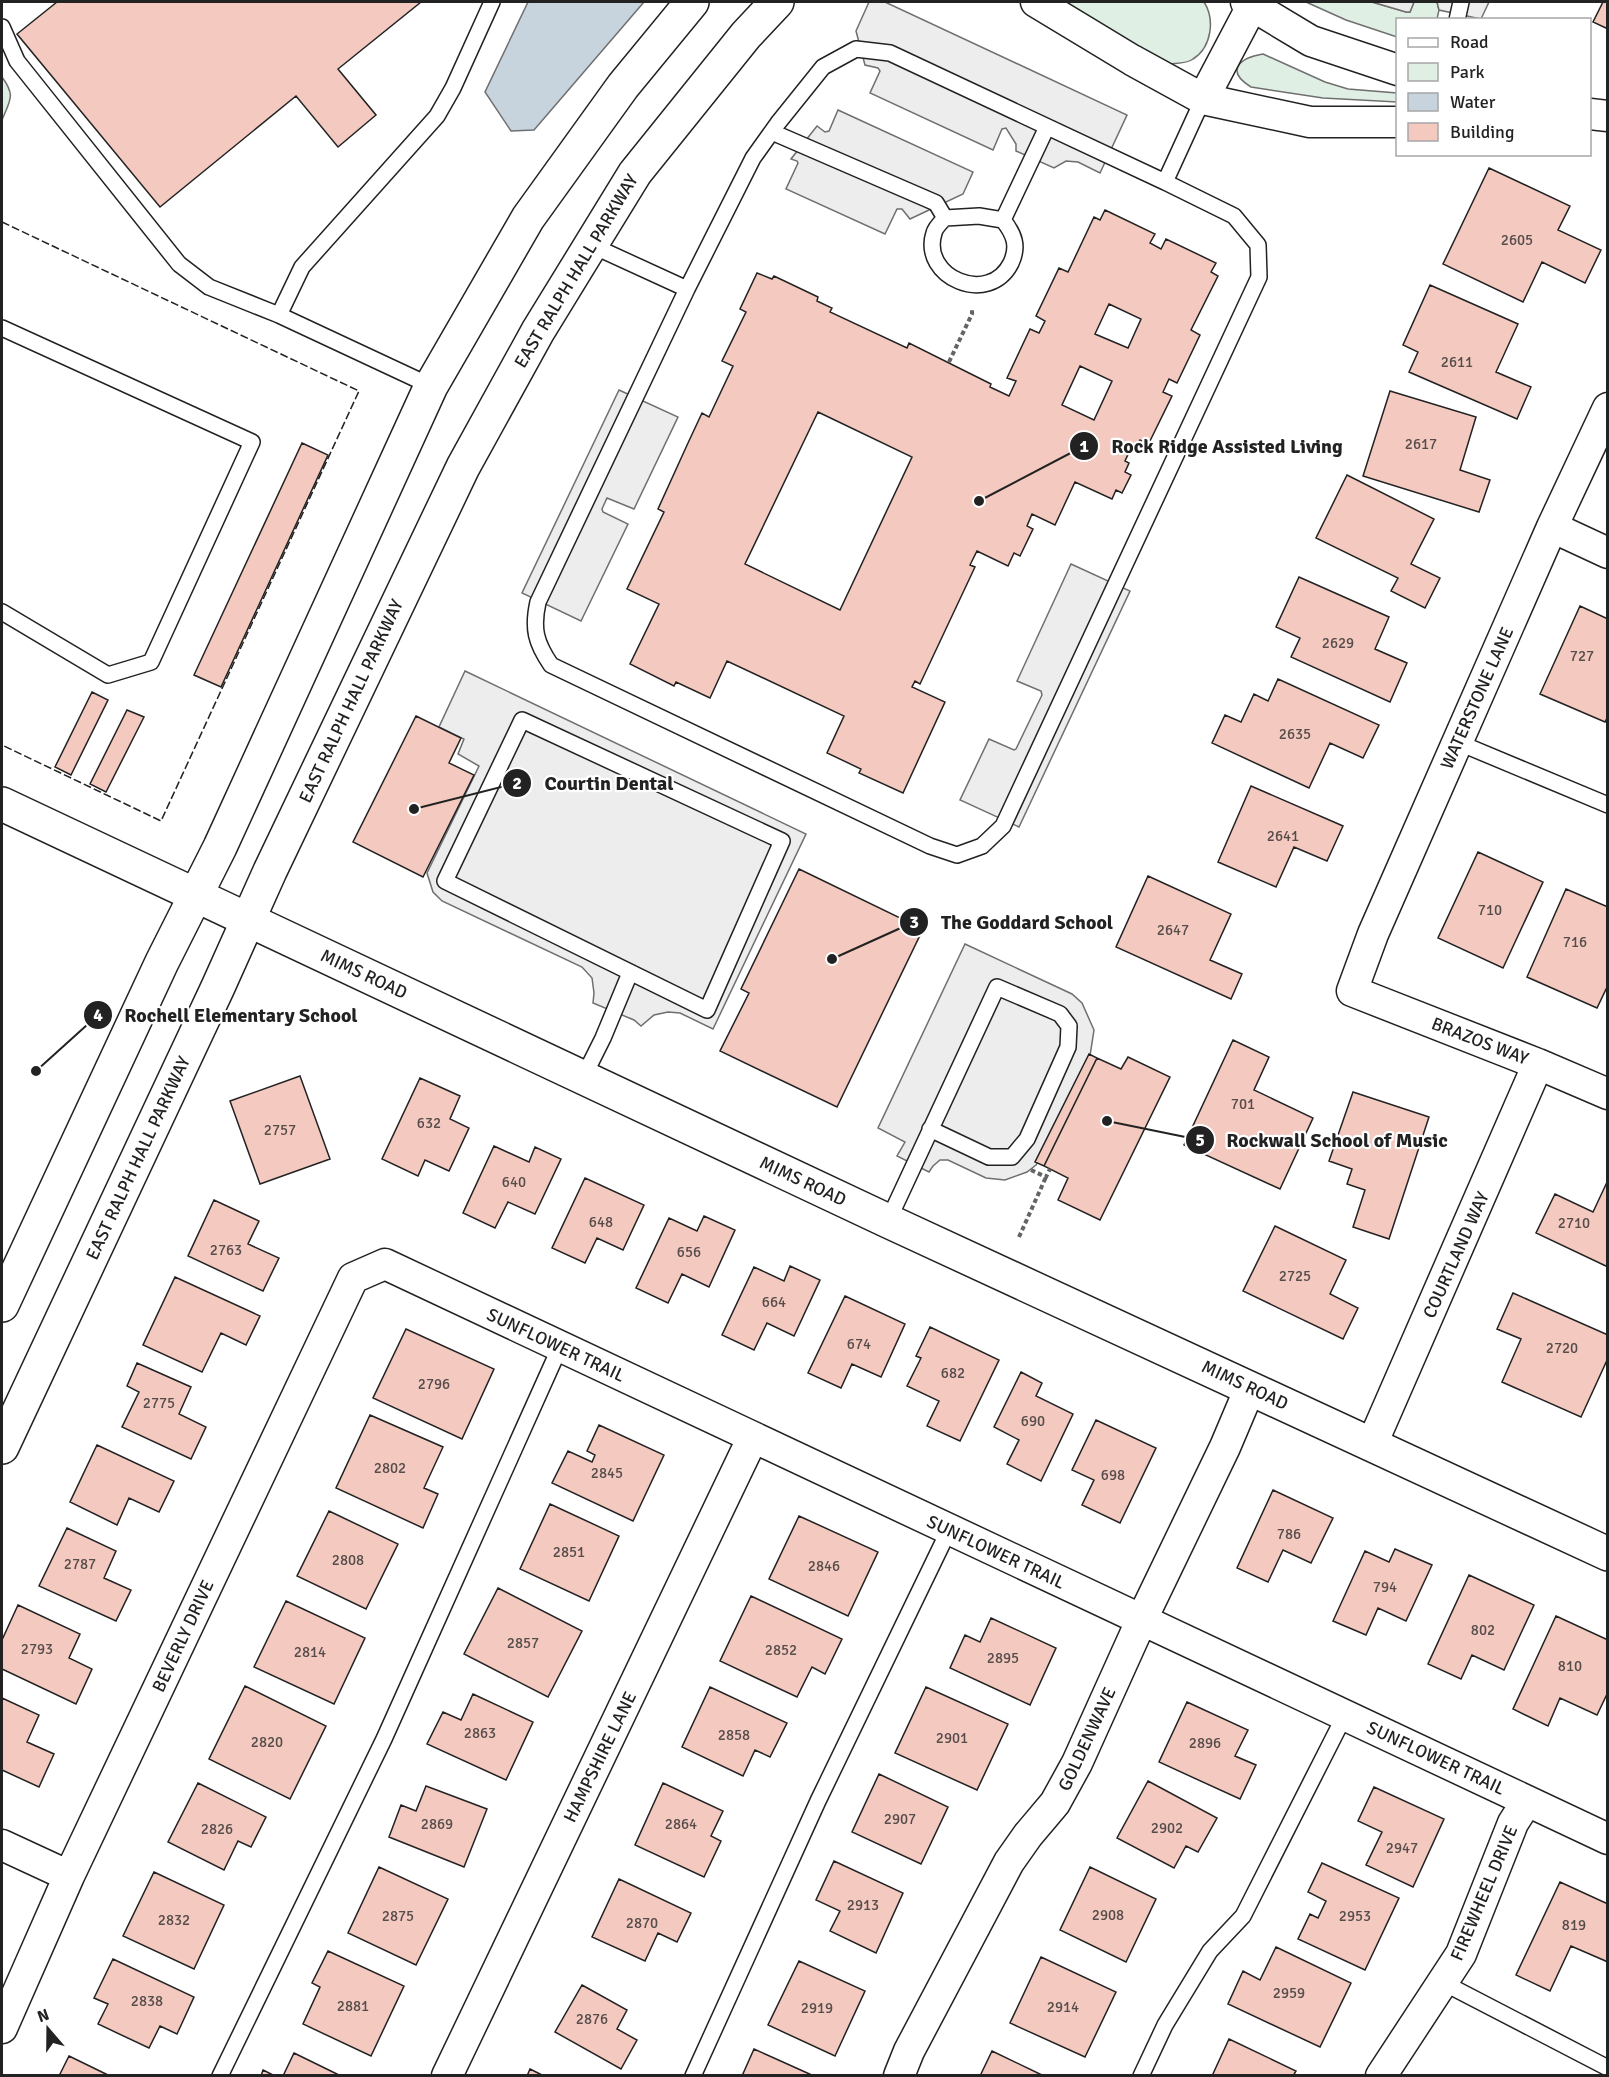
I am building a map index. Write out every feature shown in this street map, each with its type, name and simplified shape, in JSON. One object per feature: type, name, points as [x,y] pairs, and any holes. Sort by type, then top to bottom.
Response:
[{"type":"main road","points":[[2,1305],[157,973],[220,848],[431,386],[528,218],[623,86],[692,2]]},
{"type":"main road","name":"EAST RALPH HALL PARKWAY","points":[[2,1447],[270,872],[463,467],[538,331],[635,173],[746,35],[777,2]]},
{"type":"main road","name":"MIMS ROAD","points":[[2,804],[888,1221],[1608,1554]]},
{"type":"street","points":[[1036,2],[1132,60],[1203,99],[1310,122],[1396,122]]},
{"type":"street","points":[[1203,99],[1249,4],[1311,41],[1396,69]]},
{"type":"street","points":[[1591,114],[1608,116]]},
{"type":"street","name":"WATERSTONE LANE","points":[[1352,991],[1373,934],[1457,742],[1552,527],[1608,408]]},
{"type":"street","points":[[1552,527],[1608,554]]},
{"type":"street","name":"BRAZOS WAY","points":[[1352,991],[1608,1094]]},
{"type":"street","name":"COURTLAND WAY","points":[[1372,1444],[1538,1064]]},
{"type":"street","name":"SUNFLOWER TRAIL","points":[[385,1264],[1608,1839]]},
{"type":"street","name":"BEVERLY DRIVE","points":[[2,2028],[69,1876],[353,1278],[385,1264]]},
{"type":"street","name":"GOLDENWAVE","points":[[899,2076],[909,2051],[1008,1862],[1055,1803],[1077,1763],[1142,1619],[1225,1447],[1250,1388]]},
{"type":"street","name":"HAMPSHIRE LANE","points":[[447,2076],[753,1437]]},
{"type":"street","name":"FIREWHEEL DRIVE","points":[[1381,2076],[1461,1954],[1513,1823],[1527,1801]]},
{"type":"street","points":[[2,1845],[69,1876]]},
{"type":"lane","points":[[279,315],[302,267],[437,116],[453,88],[492,2]]},
{"type":"lane","points":[[1457,18],[1461,2]]},
{"type":"lane","points":[[2,27],[17,61],[179,264],[209,287],[279,315],[431,386]]},
{"type":"lane","points":[[856,49],[890,53],[1047,127],[1234,216],[1258,245],[1259,277],[1003,825],[982,846],[957,855],[930,846],[551,665],[539,648],[534,619],[538,602],[732,197],[753,158],[823,67],[856,49]]},
{"type":"lane","points":[[1165,182],[1203,99]]},
{"type":"lane","points":[[1003,220],[1047,127]]},
{"type":"lane","points":[[772,132],[936,203],[945,218]]},
{"type":"lane","points":[[979,216],[1003,220],[1014,234],[1015,256],[1006,273],[989,284],[974,286],[956,280],[940,268],[932,251],[934,232],[945,218],[979,216]]},
{"type":"lane","points":[[591,245],[687,289]]},
{"type":"lane","points":[[2,328],[252,442],[151,662],[108,675],[2,612]]},
{"type":"lane","points":[[522,720],[782,841],[707,1010],[630,973],[445,881],[522,720]]},
{"type":"lane","points":[[1457,742],[1608,805]]},
{"type":"lane","points":[[584,1078],[630,973]]},
{"type":"lane","points":[[888,1221],[930,1129],[997,987],[1060,1014],[1069,1026],[1068,1047],[1026,1139],[1012,1157],[989,1157],[930,1129]]},
{"type":"lane","points":[[220,2076],[384,1739],[560,1347]]},
{"type":"lane","points":[[693,2076],[818,1801],[949,1530]]},
{"type":"lane","points":[[1141,2076],[1165,2025],[1210,1951],[1243,1916],[1345,1715]]},
{"type":"lane","points":[[1442,1982],[1608,2068]]},
{"type":"path","points":[[949,362],[972,314],[974,286]]},
{"type":"path","points":[[1019,1237],[1046,1178]]},
{"type":"green space","points":[[1059,2],[1204,2],[1210,16],[1210,32],[1204,47],[1193,59],[1185,63],[1169,64]]},
{"type":"green space","points":[[1306,2],[1372,2],[1410,12],[1414,2],[1437,2],[1439,10],[1437,18],[1396,18],[1396,37],[1346,20]]},
{"type":"green space","points":[[1263,54],[1325,82],[1348,89],[1396,93],[1396,102],[1323,98],[1251,87],[1243,81],[1237,71],[1242,62]]},
{"type":"green space","points":[[2,77],[9,89],[10,98],[2,120]]},
{"type":"shaded area","points":[[869,2],[885,2],[1127,115],[1100,173],[1078,162],[1066,161],[1054,168],[1016,151],[1016,144],[1006,128],[1002,129],[993,150],[870,93],[880,71],[878,68],[865,65],[856,31]]},
{"type":"shaded area","points":[[1372,2],[1414,2],[1410,12],[1406,12]]},
{"type":"shaded area","points":[[1437,2],[1489,2],[1481,18],[1439,10]]},
{"type":"shaded area","points":[[838,110],[973,172],[963,194],[910,219],[902,209],[897,209],[885,234],[786,189],[798,163],[791,159],[817,126],[825,132],[829,131]]},
{"type":"shaded area","points":[[619,390],[678,417],[634,509],[607,498],[603,512],[628,524],[581,621],[522,593]]},
{"type":"shaded area","points":[[1071,564],[1130,591],[1019,827],[960,800],[989,739],[1016,749],[1042,695],[1041,691],[1017,681]]},
{"type":"shaded area","points":[[465,671],[806,834],[713,1029],[680,1013],[668,1012],[654,1015],[641,1026],[634,1020],[593,1003],[592,978],[582,967],[442,901],[433,892],[427,873],[479,766],[458,754],[464,739],[439,727]]},
{"type":"shaded area","points":[[965,944],[1072,994],[1082,1003],[1094,1030],[1089,1062],[1043,1155],[1027,1172],[1005,1180],[986,1178],[948,1160],[940,1160],[929,1172],[897,1156],[905,1142],[878,1128]]},
{"type":"water","points":[[528,2],[644,2],[534,130],[511,131],[485,92]]},
{"type":"building","points":[[57,2],[421,2],[338,69],[376,115],[338,147],[296,96],[160,207],[17,34]]},
{"type":"building","points":[[1603,2],[1608,2],[1608,29],[1593,22]]},
{"type":"building","points":[[1489,168],[1570,206],[1558,230],[1601,250],[1585,283],[1542,262],[1523,302],[1443,264]]},
{"type":"building","points":[[1105,210],[1155,234],[1150,243],[1161,249],[1166,239],[1216,263],[1211,272],[1218,276],[1191,330],[1200,335],[1177,383],[1169,379],[1163,392],[1172,396],[1148,445],[1140,440],[1136,447],[1132,446],[1125,461],[1129,463],[1125,472],[1131,475],[1122,493],[1116,490],[1112,499],[1075,482],[1055,525],[1032,514],[1027,526],[1033,529],[1020,556],[1014,553],[1008,566],[977,551],[970,565],[975,567],[920,684],[915,681],[912,687],[945,702],[903,793],[859,773],[861,769],[827,753],[844,716],[727,661],[710,698],[676,682],[674,686],[630,664],[659,604],[627,589],[664,512],[658,509],[702,413],[709,417],[733,366],[722,361],[746,312],[740,309],[757,273],[772,279],[774,276],[818,297],[817,301],[832,308],[830,312],[907,348],[909,343],[991,384],[990,387],[1009,396],[1016,381],[1007,378],[1030,329],[1039,333],[1045,321],[1036,316],[1059,268],[1068,272],[1094,217],[1100,220]],"holes":[[[1109,304],[1141,319],[1128,348],[1095,334]],[[1080,366],[1112,381],[1094,420],[1062,405]],[[818,412],[912,457],[840,610],[745,564]]]},
{"type":"building","points":[[1430,285],[1518,324],[1496,372],[1531,387],[1517,419],[1409,372],[1418,352],[1403,345]]},
{"type":"building","points":[[1390,391],[1476,417],[1460,470],[1490,480],[1479,512],[1363,476]]},
{"type":"building","points":[[302,443],[328,455],[221,687],[194,675]]},
{"type":"building","points":[[1347,475],[1434,519],[1411,564],[1440,578],[1425,608],[1391,591],[1398,578],[1316,538]]},
{"type":"building","points":[[1299,577],[1389,617],[1375,649],[1407,663],[1390,702],[1291,657],[1300,638],[1276,627]]},
{"type":"building","points":[[1580,606],[1608,619],[1608,716],[1605,722],[1540,694]]},
{"type":"building","points":[[1278,679],[1379,725],[1363,758],[1330,743],[1309,788],[1212,743],[1225,715],[1241,722],[1254,694],[1268,701]]},
{"type":"building","points":[[92,692],[108,700],[71,775],[55,767]]},
{"type":"building","points":[[127,710],[144,717],[106,792],[90,784]]},
{"type":"building","points":[[416,716],[461,738],[449,763],[474,775],[423,877],[353,842]]},
{"type":"building","points":[[1251,786],[1343,826],[1327,861],[1294,847],[1276,887],[1218,862]]},
{"type":"building","points":[[1478,852],[1543,882],[1503,968],[1438,938]]},
{"type":"building","points":[[799,869],[923,929],[837,1107],[720,1051],[749,993],[741,989]]},
{"type":"building","points":[[1148,876],[1231,914],[1210,960],[1242,974],[1231,999],[1116,947]]},
{"type":"building","points":[[1566,889],[1608,907],[1608,985],[1597,1008],[1527,977]]},
{"type":"building","points":[[1233,1040],[1269,1057],[1254,1090],[1313,1118],[1280,1189],[1184,1145]]},
{"type":"building","points":[[1089,1054],[1097,1058],[1044,1166],[1035,1162]]},
{"type":"building","points":[[1128,1057],[1170,1077],[1100,1220],[1058,1200],[1068,1178],[1044,1166],[1097,1058],[1121,1069]]},
{"type":"building","points":[[300,1076],[330,1159],[260,1184],[230,1101]]},
{"type":"building","points":[[420,1078],[460,1096],[450,1119],[469,1128],[449,1171],[425,1160],[418,1176],[382,1159]]},
{"type":"building","points":[[1353,1092],[1429,1117],[1389,1239],[1353,1227],[1365,1190],[1347,1184],[1352,1169],[1329,1161]]},
{"type":"building","points":[[494,1146],[529,1162],[535,1147],[561,1159],[535,1214],[508,1202],[495,1228],[463,1213]]},
{"type":"building","points":[[585,1178],[644,1205],[623,1250],[597,1238],[585,1263],[552,1248]]},
{"type":"building","points":[[1608,1180],[1608,1267],[1536,1233],[1555,1194],[1593,1212]]},
{"type":"building","points":[[214,1200],[259,1221],[248,1244],[279,1258],[263,1291],[188,1256]]},
{"type":"building","points":[[704,1216],[735,1230],[709,1287],[682,1274],[668,1303],[636,1288],[669,1218],[697,1231]]},
{"type":"building","points":[[1275,1226],[1346,1260],[1330,1294],[1358,1308],[1343,1339],[1243,1291]]},
{"type":"building","points":[[790,1266],[820,1280],[794,1336],[767,1323],[754,1350],[722,1335],[754,1267],[784,1281]]},
{"type":"building","points":[[175,1277],[260,1316],[246,1345],[221,1333],[202,1372],[143,1345]]},
{"type":"building","points":[[1513,1293],[1608,1335],[1608,1358],[1581,1417],[1502,1382],[1521,1339],[1497,1329]]},
{"type":"building","points":[[845,1296],[905,1324],[881,1377],[852,1364],[841,1388],[808,1373]]},
{"type":"building","points":[[930,1327],[999,1360],[960,1441],[927,1426],[939,1401],[907,1386],[921,1358],[916,1356]]},
{"type":"building","points":[[406,1329],[494,1369],[462,1439],[373,1398]]},
{"type":"building","points":[[137,1363],[191,1387],[179,1414],[206,1427],[191,1459],[122,1427],[139,1392],[127,1386]]},
{"type":"building","points":[[1021,1372],[1042,1383],[1036,1396],[1073,1414],[1041,1481],[1007,1464],[1019,1440],[994,1427]]},
{"type":"building","points":[[370,1415],[443,1447],[424,1488],[438,1494],[423,1528],[336,1488]]},
{"type":"building","points":[[1096,1420],[1156,1448],[1120,1523],[1082,1505],[1094,1480],[1072,1470]]},
{"type":"building","points":[[599,1425],[664,1455],[633,1521],[552,1483],[568,1451],[592,1462],[595,1455],[587,1451]]},
{"type":"building","points":[[97,1445],[174,1481],[159,1512],[129,1498],[117,1525],[70,1502]]},
{"type":"building","points":[[1273,1490],[1333,1518],[1311,1563],[1283,1550],[1268,1582],[1237,1568]]},
{"type":"building","points":[[550,1504],[619,1536],[589,1601],[520,1569]]},
{"type":"building","points":[[329,1511],[398,1544],[366,1609],[297,1576]]},
{"type":"building","points":[[799,1516],[878,1552],[848,1616],[769,1579]]},
{"type":"building","points":[[67,1528],[116,1551],[104,1578],[131,1590],[116,1621],[39,1586]]},
{"type":"building","points":[[1395,1549],[1432,1565],[1406,1621],[1378,1608],[1366,1635],[1333,1621],[1365,1551],[1389,1562]]},
{"type":"building","points":[[1469,1575],[1534,1605],[1504,1670],[1472,1655],[1461,1679],[1428,1664]]},
{"type":"building","points":[[498,1588],[582,1631],[548,1697],[464,1654]]},
{"type":"building","points":[[751,1596],[842,1639],[825,1674],[812,1667],[797,1697],[720,1661]]},
{"type":"building","points":[[286,1601],[365,1638],[334,1704],[254,1667]]},
{"type":"building","points":[[18,1605],[80,1634],[69,1658],[92,1669],[76,1704],[2,1669],[2,1640]]},
{"type":"building","points":[[1556,1616],[1608,1640],[1608,1692],[1597,1715],[1560,1698],[1548,1726],[1513,1709]]},
{"type":"building","points":[[991,1618],[1056,1648],[1030,1705],[950,1668],[965,1635],[980,1642]]},
{"type":"building","points":[[245,1686],[326,1726],[290,1799],[209,1759]]},
{"type":"building","points":[[710,1687],[787,1723],[770,1757],[755,1750],[743,1776],[682,1747]]},
{"type":"building","points":[[926,1687],[1008,1724],[977,1790],[895,1753]]},
{"type":"building","points":[[473,1694],[533,1722],[506,1780],[427,1744],[443,1712],[461,1720]]},
{"type":"building","points":[[2,1698],[39,1715],[27,1742],[54,1754],[39,1787],[2,1770]]},
{"type":"building","points":[[1187,1702],[1248,1730],[1235,1756],[1256,1765],[1240,1799],[1159,1762]]},
{"type":"building","points":[[879,1774],[948,1807],[921,1864],[852,1832]]},
{"type":"building","points":[[1148,1781],[1217,1818],[1198,1852],[1186,1846],[1174,1868],[1117,1838]]},
{"type":"building","points":[[198,1783],[266,1817],[251,1847],[238,1841],[224,1870],[168,1842]]},
{"type":"building","points":[[663,1783],[723,1811],[711,1836],[721,1841],[704,1877],[635,1845]]},
{"type":"building","points":[[426,1786],[487,1809],[464,1867],[389,1837],[401,1805],[416,1811]]},
{"type":"building","points":[[1374,1787],[1444,1819],[1413,1887],[1366,1865],[1382,1832],[1358,1821]]},
{"type":"building","points":[[834,1861],[903,1893],[876,1953],[830,1931],[840,1911],[816,1900]]},
{"type":"building","points":[[1322,1863],[1399,1898],[1365,1970],[1298,1939],[1310,1914],[1318,1918],[1326,1901],[1308,1892]]},
{"type":"building","points":[[379,1867],[448,1899],[416,1965],[348,1933]]},
{"type":"building","points":[[1090,1867],[1156,1899],[1126,1962],[1060,1930]]},
{"type":"building","points":[[154,1872],[224,1905],[194,1969],[123,1936]]},
{"type":"building","points":[[619,1879],[691,1913],[677,1942],[658,1933],[645,1961],[592,1937]]},
{"type":"building","points":[[1560,1882],[1608,1904],[1608,1962],[1571,1946],[1550,1991],[1516,1975]]},
{"type":"building","points":[[1276,1947],[1351,1983],[1320,2047],[1228,2004],[1243,1971],[1260,1980]]},
{"type":"building","points":[[328,1951],[404,1986],[371,2056],[303,2024],[320,1987],[312,1983]]},
{"type":"building","points":[[1041,1957],[1116,1992],[1085,2057],[1010,2023]]},
{"type":"building","points":[[113,1959],[194,1997],[177,2034],[160,2026],[149,2048],[98,2024],[108,2004],[94,1998]]},
{"type":"building","points":[[799,1961],[865,1991],[835,2056],[768,2025]]},
{"type":"building","points":[[582,1985],[627,2010],[617,2029],[637,2040],[621,2069],[555,2032]]},
{"type":"building","points":[[1229,2039],[1296,2071],[1293,2076],[1212,2076]]},
{"type":"building","points":[[754,2049],[814,2076],[742,2076]]},
{"type":"building","points":[[992,2051],[1044,2076],[980,2076]]},
{"type":"building","points":[[294,2053],[341,2076],[283,2076]]},
{"type":"building","points":[[69,2056],[110,2076],[59,2076]]},
{"type":"building","points":[[530,2069],[544,2076],[527,2076]]},
{"type":"building","points":[[263,2070],[275,2076],[261,2076]]},
{"type":"fence","points":[[2,222],[359,391],[161,821],[2,745]]},
{"type":"place","name":"Rock Ridge Assisted Living","points":[[979,501]]},
{"type":"place","name":"Courtin Dental","points":[[414,809]]},
{"type":"place","name":"The Goddard School","points":[[832,959]]},
{"type":"place","name":"Rochell Elementary School","points":[[36,1071]]},
{"type":"place","name":"Rockwall School of Music","points":[[1107,1121]]}]
